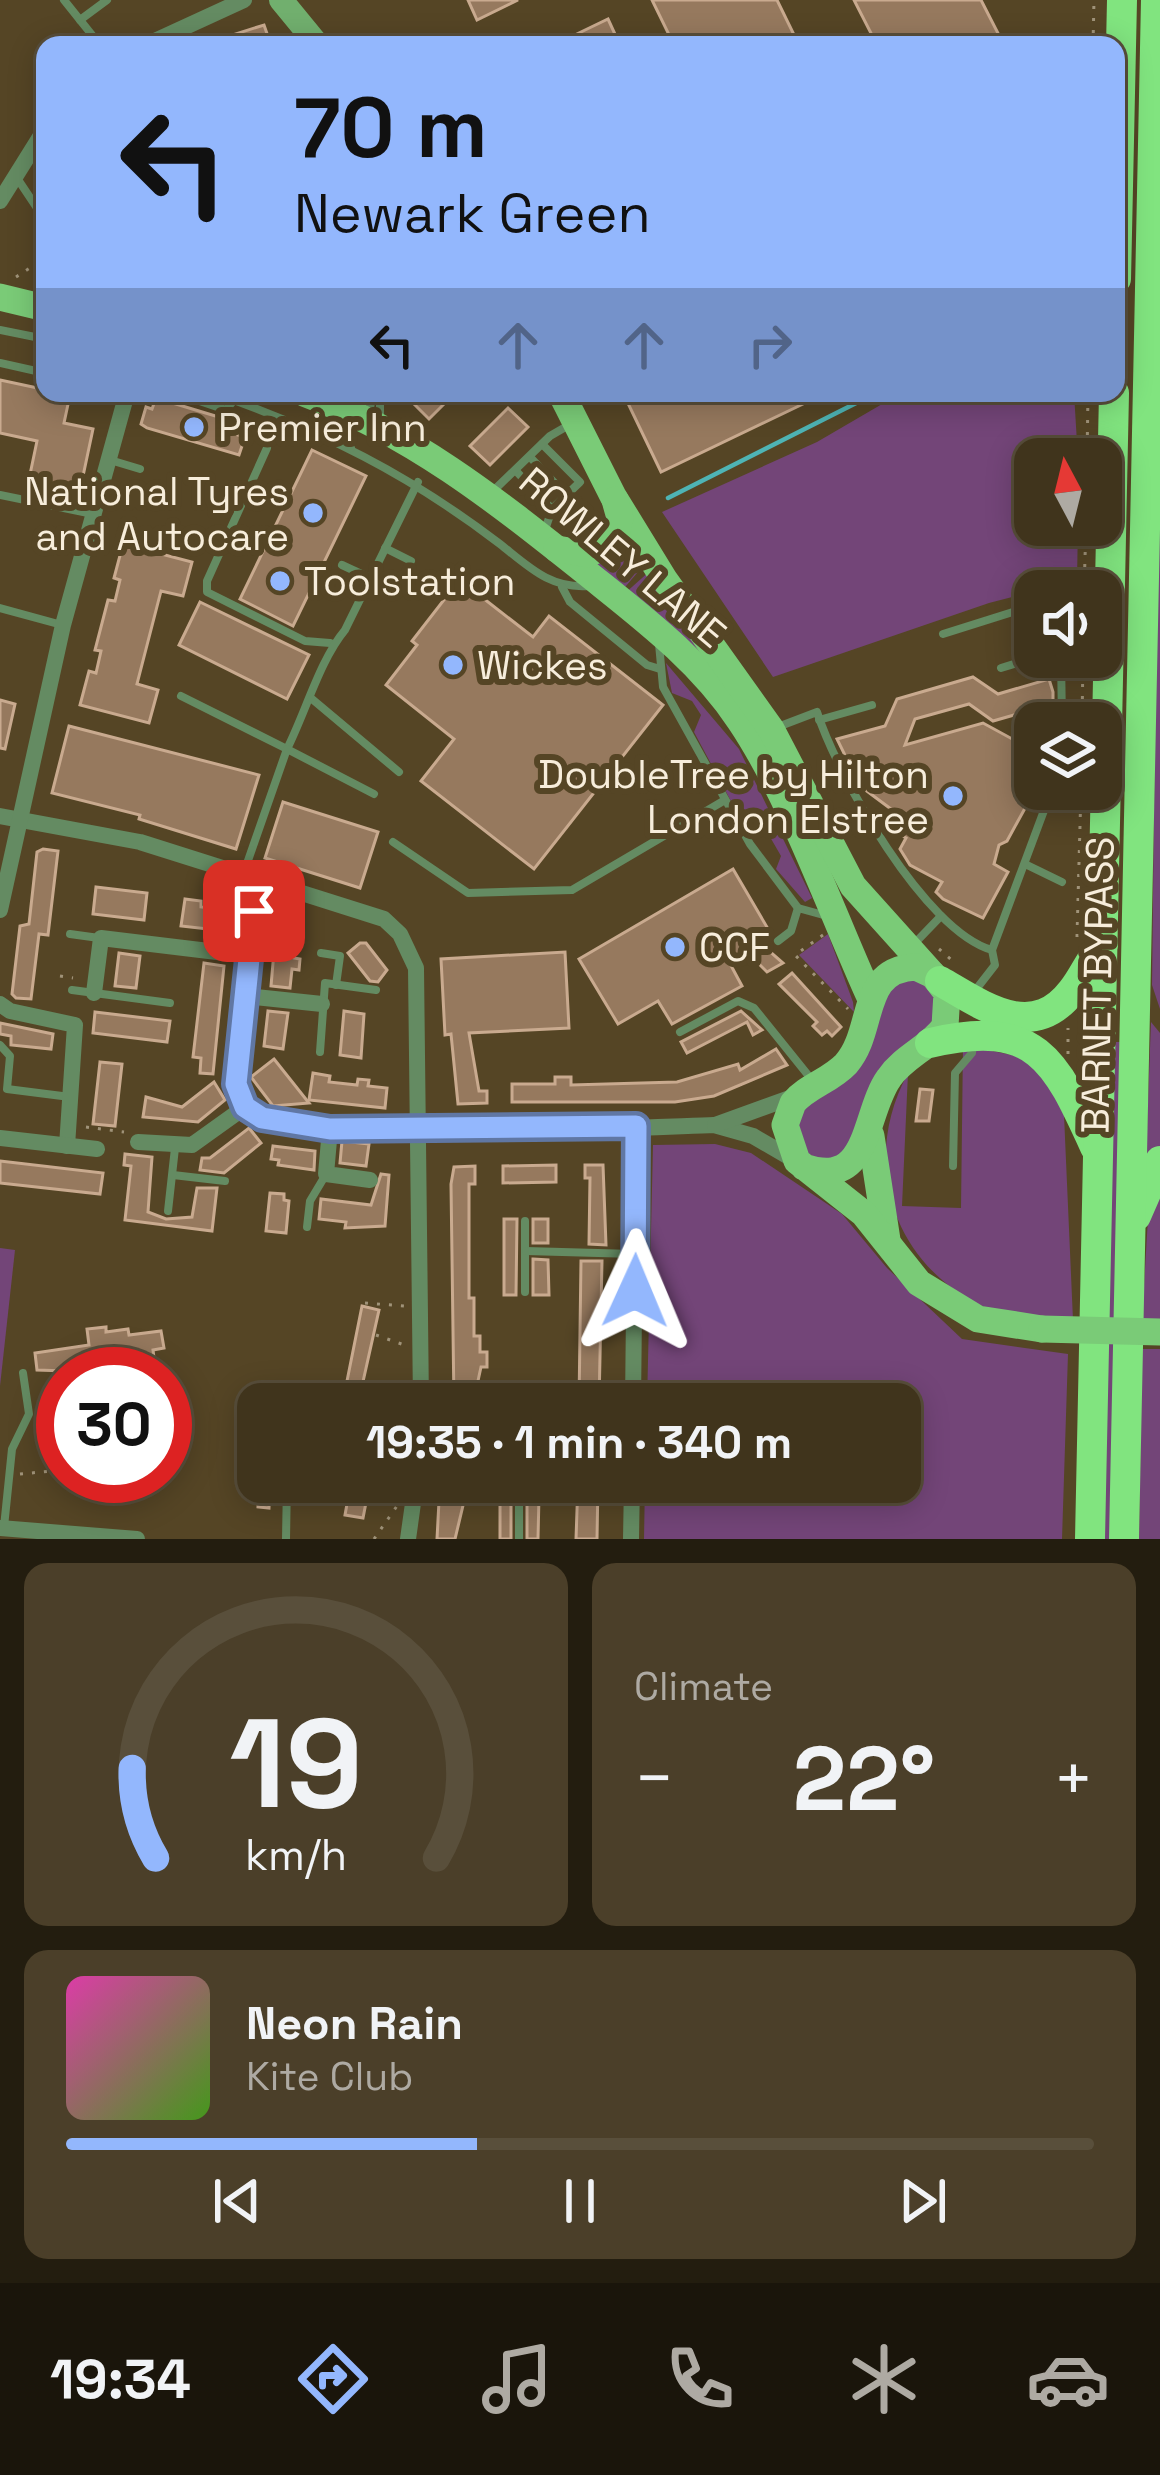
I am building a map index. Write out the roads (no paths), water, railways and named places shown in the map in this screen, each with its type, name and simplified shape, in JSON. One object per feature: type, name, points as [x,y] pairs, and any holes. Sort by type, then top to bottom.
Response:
[{"type":"highway","points":[[1120,36],[1121,0]]},
{"type":"highway","name":"BARNET BYPASS","points":[[1124,1539],[1157,144],[1156,0]]},
{"type":"highway","name":"BARNET BYPASS","points":[[1090,1539],[1098,1153],[1090,941],[1114,402]]},
{"type":"highway","points":[[930,1043],[975,1011],[1011,1018],[1045,1012],[1071,992],[1090,941]]},
{"type":"highway","points":[[1136,976],[1160,1024]]},
{"type":"highway","points":[[936,978],[1009,1036],[1042,1054],[1063,1078],[1098,1153]]},
{"type":"highway","points":[[1130,1228],[1160,1161]]},
{"type":"main road","points":[[5,291],[36,304]]},
{"type":"main road","name":"ROWLEY LANE","points":[[344,402],[375,408],[498,487],[550,543],[660,632],[708,679],[743,724],[832,924],[862,1005]]},
{"type":"main road","name":"ROWLEY LANE","points":[[561,402],[562,429],[771,729],[854,886],[917,940],[936,978]]},
{"type":"main road","points":[[550,543],[587,554],[614,543],[620,518],[613,496]]},
{"type":"main road","points":[[801,1164],[828,1172],[846,1168],[859,1156],[887,1080],[930,1043],[949,1016],[936,978],[902,968],[885,976],[862,1005],[860,1046],[838,1072],[808,1090],[785,1125],[801,1164],[864,1214],[943,1302],[978,1319],[1042,1329],[1160,1332]]},
{"type":"main road","points":[[870,1128],[888,1244]]},
{"type":"street","points":[[167,36],[244,0]]},
{"type":"street","points":[[281,0],[311,36]]},
{"type":"street","points":[[0,201],[36,142]]},
{"type":"street","points":[[0,910],[9,819],[124,402]]},
{"type":"street","points":[[9,819],[140,842],[244,872],[384,919],[400,934],[416,968],[422,1383]]},
{"type":"street","points":[[94,993],[101,938],[250,956],[236,1084],[245,1107],[262,1118],[330,1129],[714,1125],[753,1136],[801,1164]]},
{"type":"street","points":[[246,996],[322,1004]]},
{"type":"street","points":[[0,1004],[21,1015],[65,1019],[75,1025],[67,1145]]},
{"type":"street","points":[[714,1125],[808,1090]]},
{"type":"street","points":[[138,1142],[176,1146],[204,1138],[245,1107]]},
{"type":"street","points":[[633,1383],[636,1126]]},
{"type":"street","points":[[330,1129],[326,1174],[370,1180]]},
{"type":"street","points":[[0,1138],[97,1149]]},
{"type":"street","points":[[408,1539],[413,1503]]},
{"type":"street","points":[[631,1539],[632,1503]]},
{"type":"street","points":[[2,1529],[137,1539]]},
{"type":"lane","points":[[64,0],[93,36]]},
{"type":"lane","points":[[80,20],[107,0]]},
{"type":"lane","points":[[14,174],[36,207]]},
{"type":"lane","points":[[0,330],[36,337]]},
{"type":"lane","points":[[0,363],[36,371]]},
{"type":"lane","points":[[202,402],[226,410],[232,402]]},
{"type":"lane","points":[[239,402],[418,482],[562,587],[570,602],[647,665],[660,669]]},
{"type":"lane","points":[[329,402],[352,450]]},
{"type":"lane","points":[[498,487],[562,429]]},
{"type":"lane","points":[[542,444],[580,482],[553,509],[550,543]]},
{"type":"lane","points":[[267,448],[207,581],[207,592],[305,641],[331,643]]},
{"type":"lane","points":[[530,457],[566,495]]},
{"type":"lane","points":[[108,460],[140,470]]},
{"type":"lane","points":[[516,471],[553,509]]},
{"type":"lane","points":[[244,872],[331,643],[345,629],[418,482]]},
{"type":"lane","points":[[0,495],[93,514]]},
{"type":"lane","points":[[385,548],[410,561]]},
{"type":"lane","points":[[342,566],[370,578]]},
{"type":"lane","points":[[562,587],[602,585]]},
{"type":"lane","points":[[0,608],[63,625]]},
{"type":"lane","points":[[943,634],[1014,612]]},
{"type":"lane","points":[[660,632],[663,687],[724,800],[767,872],[798,908],[832,924]]},
{"type":"lane","points":[[1001,668],[1014,664]]},
{"type":"lane","points":[[181,696],[374,794]]},
{"type":"lane","points":[[312,699],[399,772]]},
{"type":"lane","points":[[819,720],[872,706]]},
{"type":"lane","points":[[771,729],[817,712],[845,779],[941,916],[992,950]]},
{"type":"lane","points":[[393,842],[468,893],[572,890],[724,800]]},
{"type":"lane","points":[[953,1166],[955,1073],[972,1053],[975,1011],[995,964],[992,950],[1045,810]]},
{"type":"lane","points":[[1027,865],[1062,882]]},
{"type":"lane","points":[[778,940],[790,931],[798,908]]},
{"type":"lane","points":[[250,956],[254,911]]},
{"type":"lane","points":[[917,940],[941,916]]},
{"type":"lane","points":[[70,934],[101,938]]},
{"type":"lane","points":[[321,953],[340,956],[336,985]]},
{"type":"lane","points":[[320,1052],[325,983],[376,990]]},
{"type":"lane","points":[[71,990],[170,1003]]},
{"type":"lane","points":[[680,1031],[737,1000],[754,1008],[808,1090]]},
{"type":"lane","points":[[0,1045],[10,1056],[7,1089],[71,1097]]},
{"type":"lane","points":[[168,1211],[176,1146]]},
{"type":"lane","points":[[307,1227],[310,1202],[326,1174]]},
{"type":"lane","points":[[173,1175],[225,1181]]},
{"type":"lane","points":[[525,1221],[525,1292]]},
{"type":"lane","points":[[526,1251],[635,1254]]},
{"type":"lane","points":[[2,1529],[12,1449],[30,1403],[23,1372]]},
{"type":"lane","points":[[286,1539],[287,1503]]},
{"type":"lane","points":[[519,1503],[519,1539]]},
{"type":"waterway","points":[[668,498],[858,402]]},
{"type":"place","name":"Premier Inn","points":[[194,427]]},
{"type":"place","name":"National Tyres and Autocare","points":[[313,513]]},
{"type":"place","name":"Toolstation","points":[[280,581]]},
{"type":"place","name":"Wickes","points":[[453,665]]},
{"type":"place","name":"DoubleTree by Hilton London Elstree","points":[[953,796]]},
{"type":"place","name":"CCF","points":[[675,947]]}]
